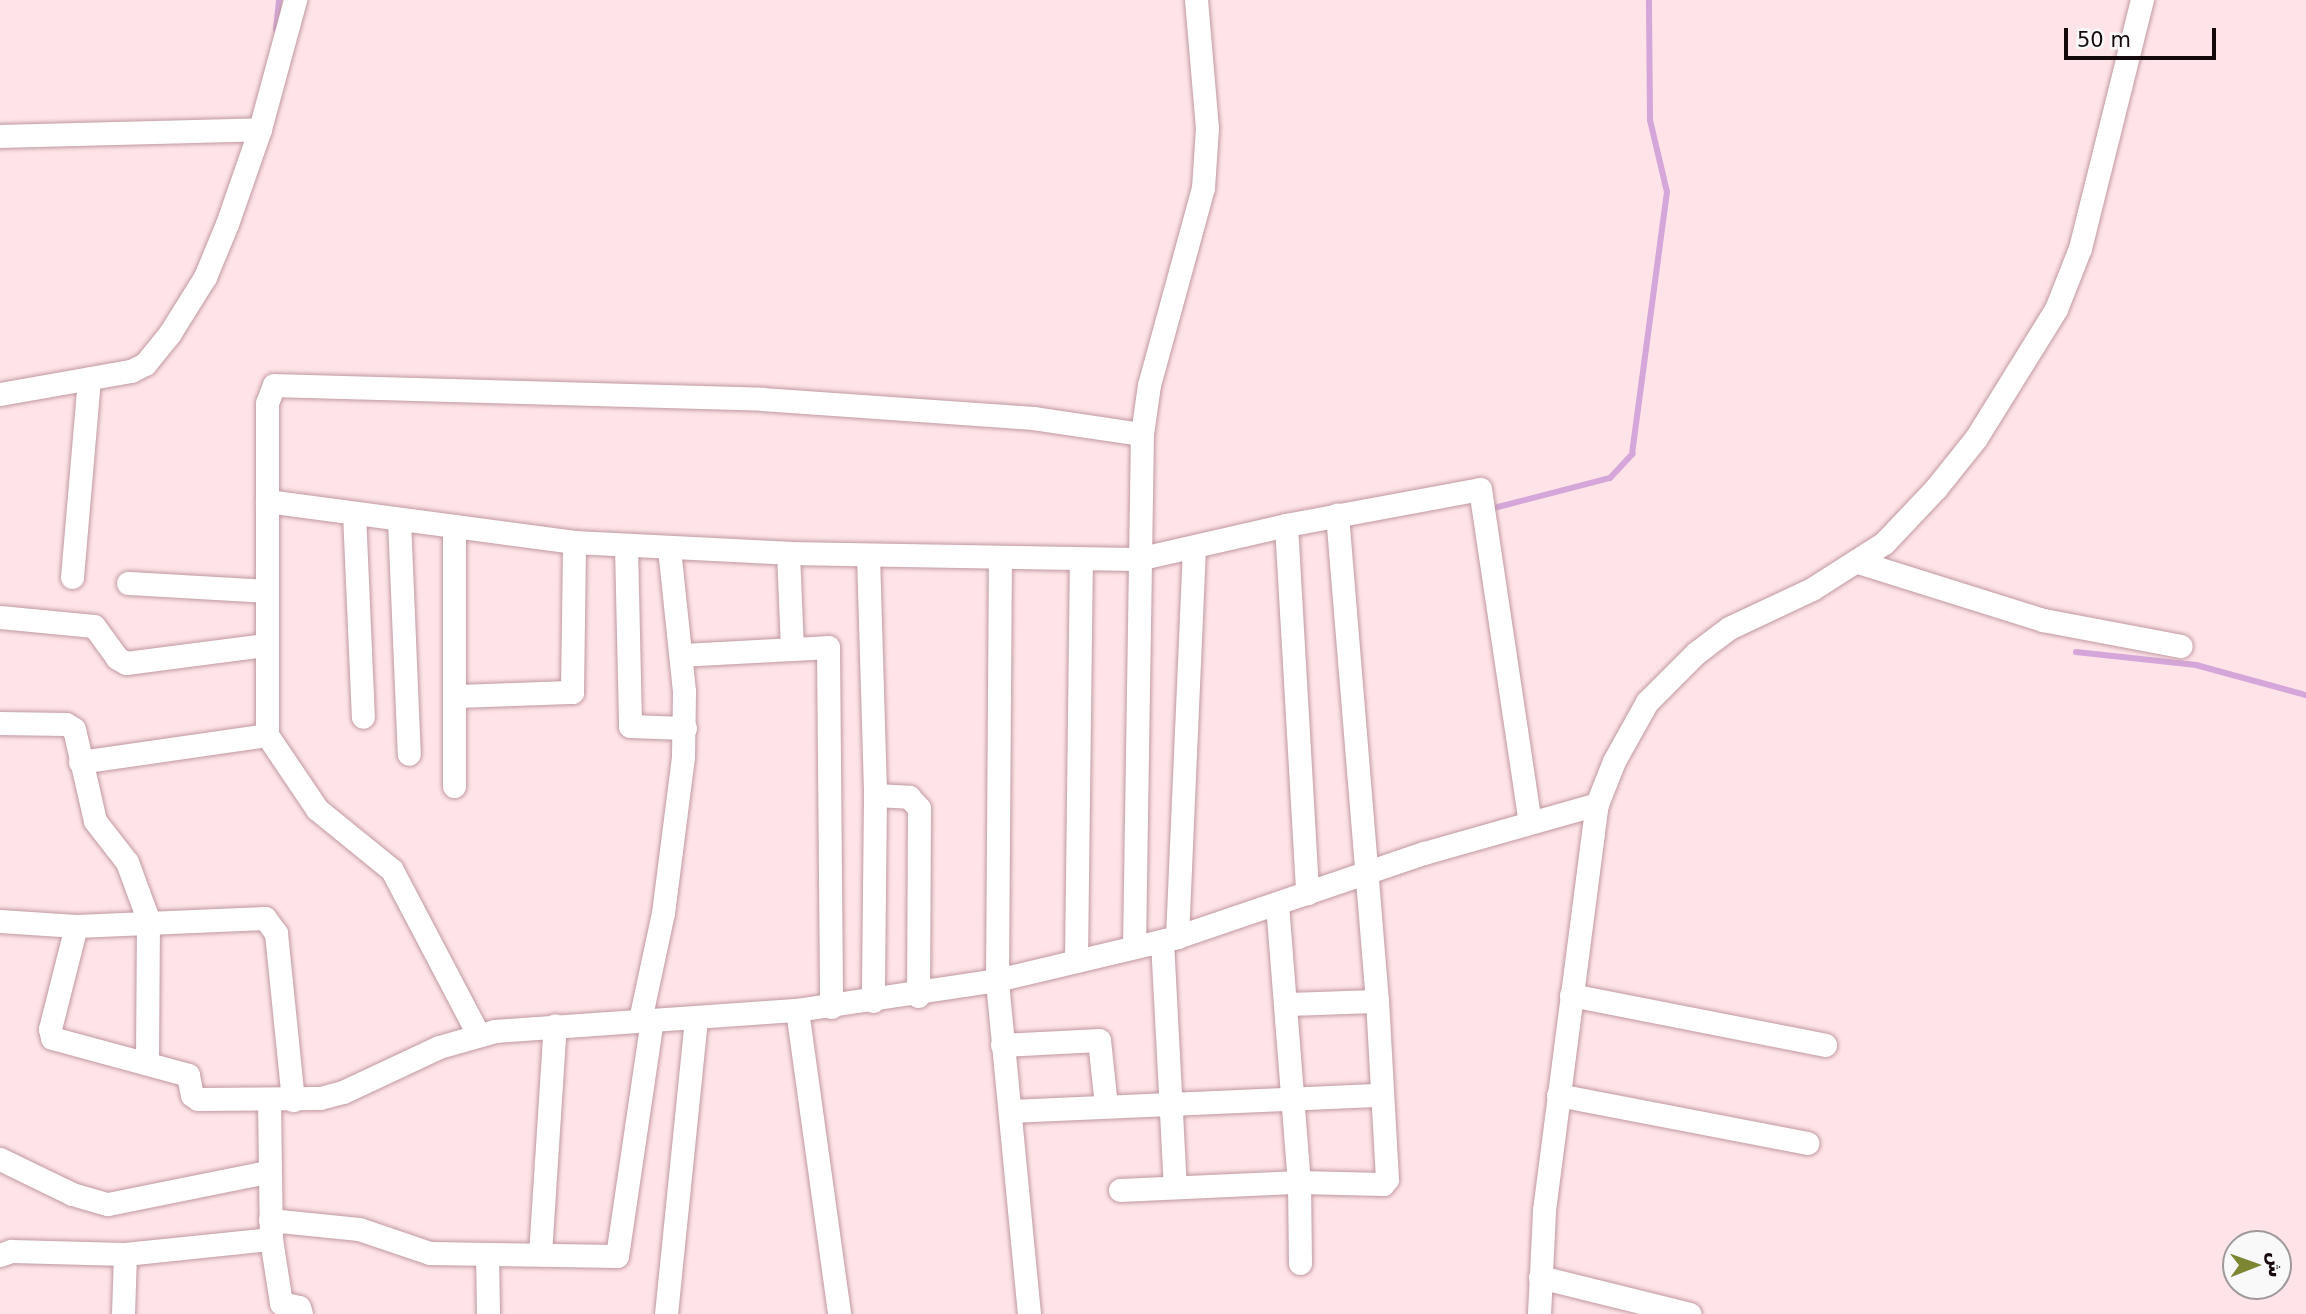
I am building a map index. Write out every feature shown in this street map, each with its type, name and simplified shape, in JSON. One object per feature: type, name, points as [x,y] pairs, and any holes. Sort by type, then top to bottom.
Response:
[{"type":"street","points":[[0,394],[89,379],[145,364],[170,333],[205,277],[260,129],[295,0]]},
{"type":"street","points":[[1135,947],[1138,559],[1142,434],[1149,385],[1203,188],[1207,128],[1196,0]]},
{"type":"street","points":[[1539,1314],[1540,1277],[1558,1095],[1571,995],[1597,804],[1614,761],[1647,702],[1696,653],[1729,628],[1858,562],[1884,543],[1936,488],[1976,438],[2056,309],[2080,248],[2142,0]]},
{"type":"street","points":[[0,136],[260,129]]},
{"type":"street","points":[[72,577],[89,379]]},
{"type":"street","points":[[478,1034],[393,870],[317,809],[267,735],[264,645],[267,402],[271,388],[280,383],[792,401],[1033,418],[1142,434]]},
{"type":"street","points":[[267,501],[573,542],[626,546],[1000,559],[1138,559],[1337,514],[1473,488],[1483,494],[1530,822]]},
{"type":"street","points":[[354,513],[363,717]]},
{"type":"street","points":[[1120,1190],[1299,1182],[1385,1183],[1377,1002],[1337,514]]},
{"type":"street","points":[[399,520],[409,754]]},
{"type":"street","points":[[1286,525],[1307,893]]},
{"type":"street","points":[[454,527],[454,786]]},
{"type":"street","points":[[455,696],[572,692],[573,542]]},
{"type":"street","points":[[626,546],[630,726],[685,728]]},
{"type":"street","points":[[1175,1187],[1169,1102],[1169,939],[1194,547]]},
{"type":"street","points":[[0,1255],[12,1251],[125,1254],[270,1230],[359,1229],[430,1253],[617,1256],[646,1020],[679,809],[685,728],[681,655],[669,548]]},
{"type":"street","points":[[788,553],[792,649]]},
{"type":"street","points":[[868,555],[875,795],[873,1001]]},
{"type":"street","points":[[1000,559],[997,980],[1029,1314]]},
{"type":"street","points":[[1076,961],[1081,559]]},
{"type":"street","points":[[1858,562],[2043,620],[2181,646]]},
{"type":"street","points":[[128,583],[265,591]]},
{"type":"street","points":[[0,617],[94,626],[117,658],[126,663],[264,645]]},
{"type":"street","points":[[681,655],[828,647],[831,1007]]},
{"type":"street","points":[[0,723],[69,725],[95,821],[127,862],[148,919],[147,1062]]},
{"type":"street","points":[[80,762],[267,735]]},
{"type":"street","points":[[875,795],[909,797],[919,808],[918,996]]},
{"type":"street","points":[[76,926],[50,1029],[52,1038],[188,1075],[195,1099],[293,1100],[343,1092],[421,1054],[478,1034],[555,1025],[696,1018],[831,1007],[918,996],[997,980],[1169,939],[1530,822],[1597,804]]},
{"type":"street","points":[[1278,904],[1299,1182],[1300,1263]]},
{"type":"street","points":[[0,921],[76,926],[148,919],[260,917],[270,921],[276,933],[293,1100]]},
{"type":"street","points":[[1571,995],[1825,1045]]},
{"type":"street","points":[[1286,1004],[1377,1002]]},
{"type":"street","points":[[797,1010],[839,1314]]},
{"type":"street","points":[[666,1314],[696,1018]]},
{"type":"street","points":[[540,1254],[555,1025]]},
{"type":"street","points":[[1002,1045],[1099,1040],[1106,1105]]},
{"type":"street","points":[[1010,1111],[1169,1102],[1381,1095]]},
{"type":"street","points":[[1558,1095],[1807,1143]]},
{"type":"street","points":[[269,1100],[267,1172],[270,1230],[282,1305],[299,1307],[301,1314]]},
{"type":"street","points":[[0,1159],[72,1194],[108,1204],[267,1172]]},
{"type":"street","points":[[123,1314],[125,1254]]},
{"type":"street","points":[[487,1254],[488,1314]]},
{"type":"street","points":[[1540,1277],[1689,1314]]},
{"type":"waterway","points":[[276,29],[279,0]]},
{"type":"waterway","points":[[1494,508],[1610,478],[1632,454],[1667,192],[1650,120],[1649,0]]},
{"type":"waterway","points":[[2076,652],[2196,665],[2306,695]]}]
